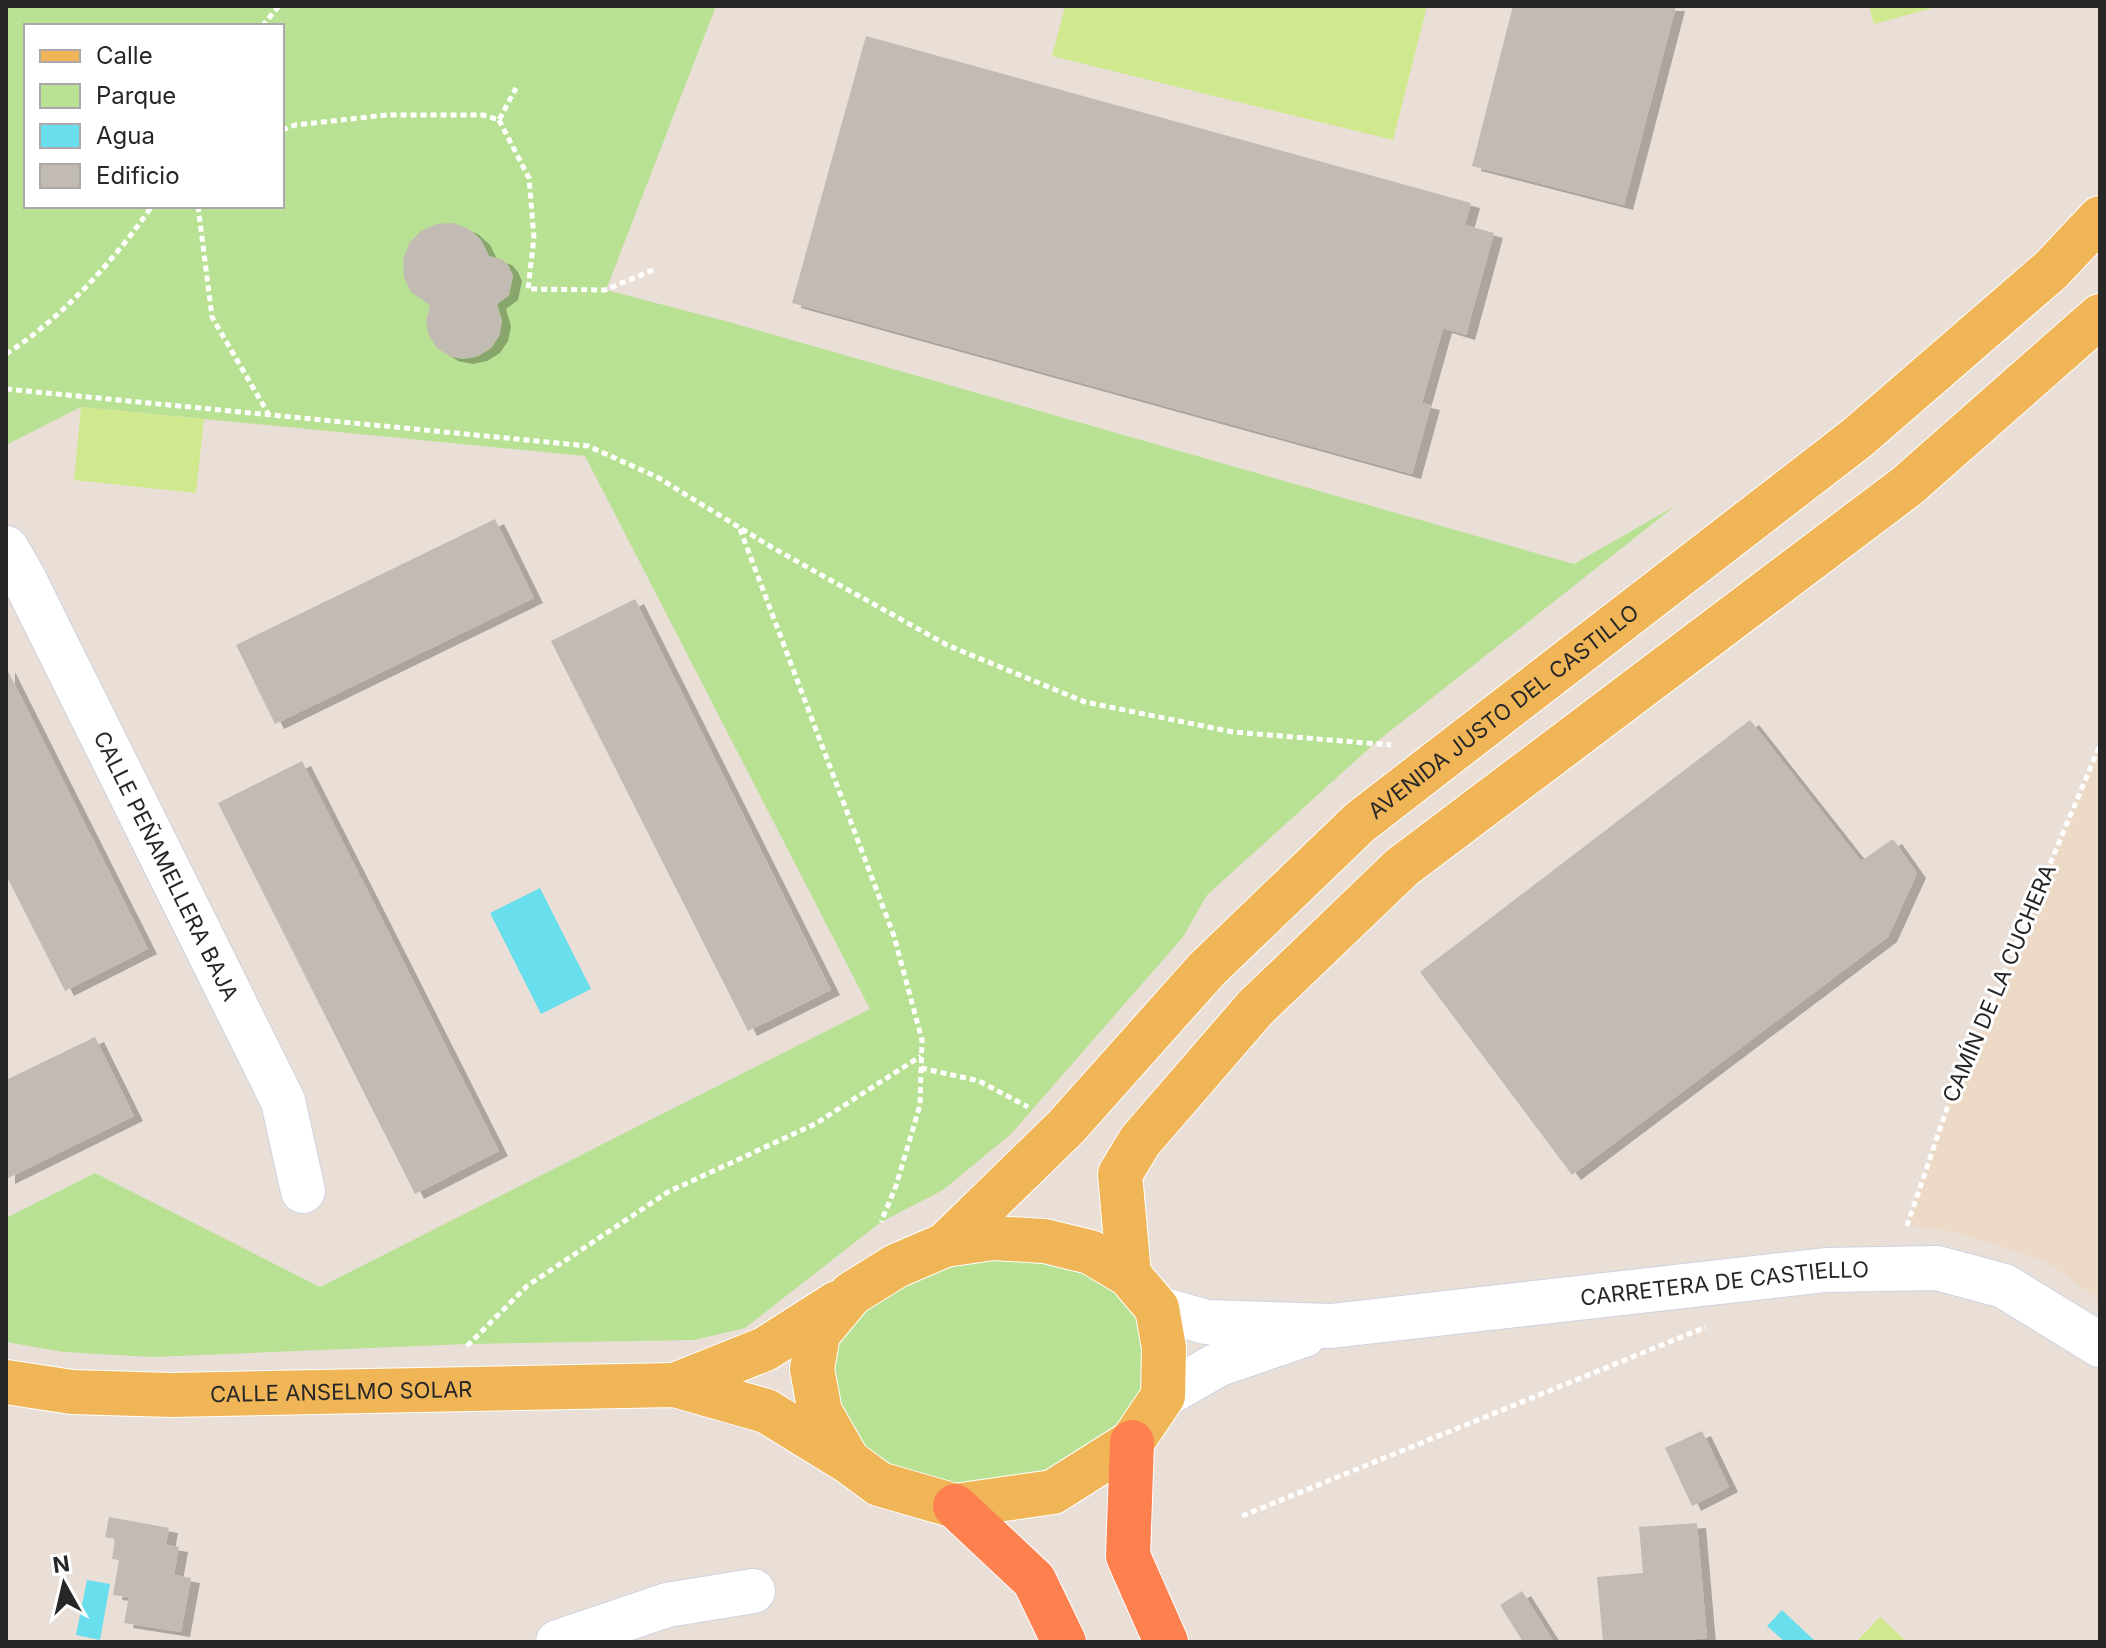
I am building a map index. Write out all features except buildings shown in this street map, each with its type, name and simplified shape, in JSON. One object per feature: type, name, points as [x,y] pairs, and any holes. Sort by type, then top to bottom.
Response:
[{"type":"highway","points":[[1132,1442],[1128,1556],[1166,1642]]},
{"type":"highway","points":[[955,1506],[1034,1580],[1064,1642]]},
{"type":"main road","name":"AVENIDA JUSTO DEL CASTILLO","points":[[945,1245],[1066,1127],[1207,969],[1360,822],[1857,438],[2051,270],[2100,218]]},
{"type":"main road","points":[[1129,1275],[1120,1174],[1140,1141],[1255,1008],[1402,867],[1907,486],[2100,316]]},
{"type":"main road","points":[[945,1245],[993,1238],[1045,1241],[1090,1252],[1129,1275],[1157,1308],[1164,1348],[1163,1396],[1132,1442],[1053,1492],[955,1506]]},
{"type":"main road","name":"CALLE ANSELMO SOLAR","points":[[675,1385],[765,1349],[896,1266],[945,1245]]},
{"type":"main road","points":[[848,1461],[820,1412],[812,1369],[818,1334],[851,1294]]},
{"type":"main road","name":"CALLE ANSELMO SOLAR","points":[[6,1382],[72,1392],[171,1395],[675,1385],[766,1411],[848,1461],[879,1484],[955,1506]]},
{"type":"street","name":"CALLE PEÑAMELLERA BAJA","points":[[6,548],[283,1101],[303,1191]]},
{"type":"street","name":"CARRETERA DE CASTIELLO","points":[[1157,1308],[1206,1322],[1331,1326],[1826,1270],[1937,1268],[2004,1286],[2095,1338]]},
{"type":"street","name":"CARRETERA DE CASTIELLO","points":[[1163,1396],[1219,1364],[1331,1326]]},
{"type":"street","points":[[558,1642],[667,1605],[753,1591]]},
{"type":"path","points":[[264,24],[279,6]]},
{"type":"path","points":[[499,120],[516,88]]},
{"type":"path","points":[[284,129],[295,125],[387,115],[483,115],[499,120],[529,178],[534,238],[528,289],[605,290],[653,270]]},
{"type":"path","points":[[6,354],[36,335],[124,246],[151,208]]},
{"type":"path","points":[[198,208],[212,317],[269,415]]},
{"type":"path","points":[[6,389],[588,446],[657,477],[740,528],[947,645],[1085,702],[1233,732],[1453,750]]},
{"type":"path","points":[[740,528],[894,936],[922,1040],[920,1105],[896,1186],[881,1222]]},
{"type":"path","name":"CAMÍN DE LA CUCHERA","points":[[1907,1225],[1946,1111],[2100,745]]},
{"type":"path","points":[[465,1360],[467,1344],[527,1286],[668,1192],[815,1124],[922,1056]]},
{"type":"path","points":[[921,1068],[979,1081],[1066,1127]]},
{"type":"path","points":[[1242,1516],[1700,1331],[1711,1323]]},
{"type":"shaded area","points":[[2100,745],[2100,1301],[2046,1261],[1958,1233],[1907,1225],[1946,1111]]},
{"type":"green space","points":[[6,6],[716,6],[606,290],[729,322],[1574,564],[1675,506],[1375,743],[1207,895],[1183,937],[1011,1134],[943,1190],[881,1222],[745,1328],[694,1340],[467,1344],[152,1357],[64,1352],[6,1342],[6,1218],[95,1173],[320,1287],[870,1009],[585,456],[81,407],[6,445]]},
{"type":"green space","points":[[1065,6],[1427,6],[1393,140],[1052,56]]},
{"type":"green space","points":[[1869,6],[1940,6],[1874,24]]},
{"type":"green space","points":[[81,407],[204,419],[196,493],[74,480]]},
{"type":"green space","points":[[1045,1241],[1157,1308],[1132,1442],[955,1506],[848,1461],[818,1334],[896,1266]]},
{"type":"green space","points":[[1880,1617],[1907,1642],[1856,1642]]},
{"type":"water","points":[[540,888],[591,989],[541,1014],[490,913]]},
{"type":"water","points":[[87,1580],[110,1584],[100,1640],[76,1635]]},
{"type":"water","points":[[1782,1610],[1815,1641],[1785,1642],[1767,1626]]}]
